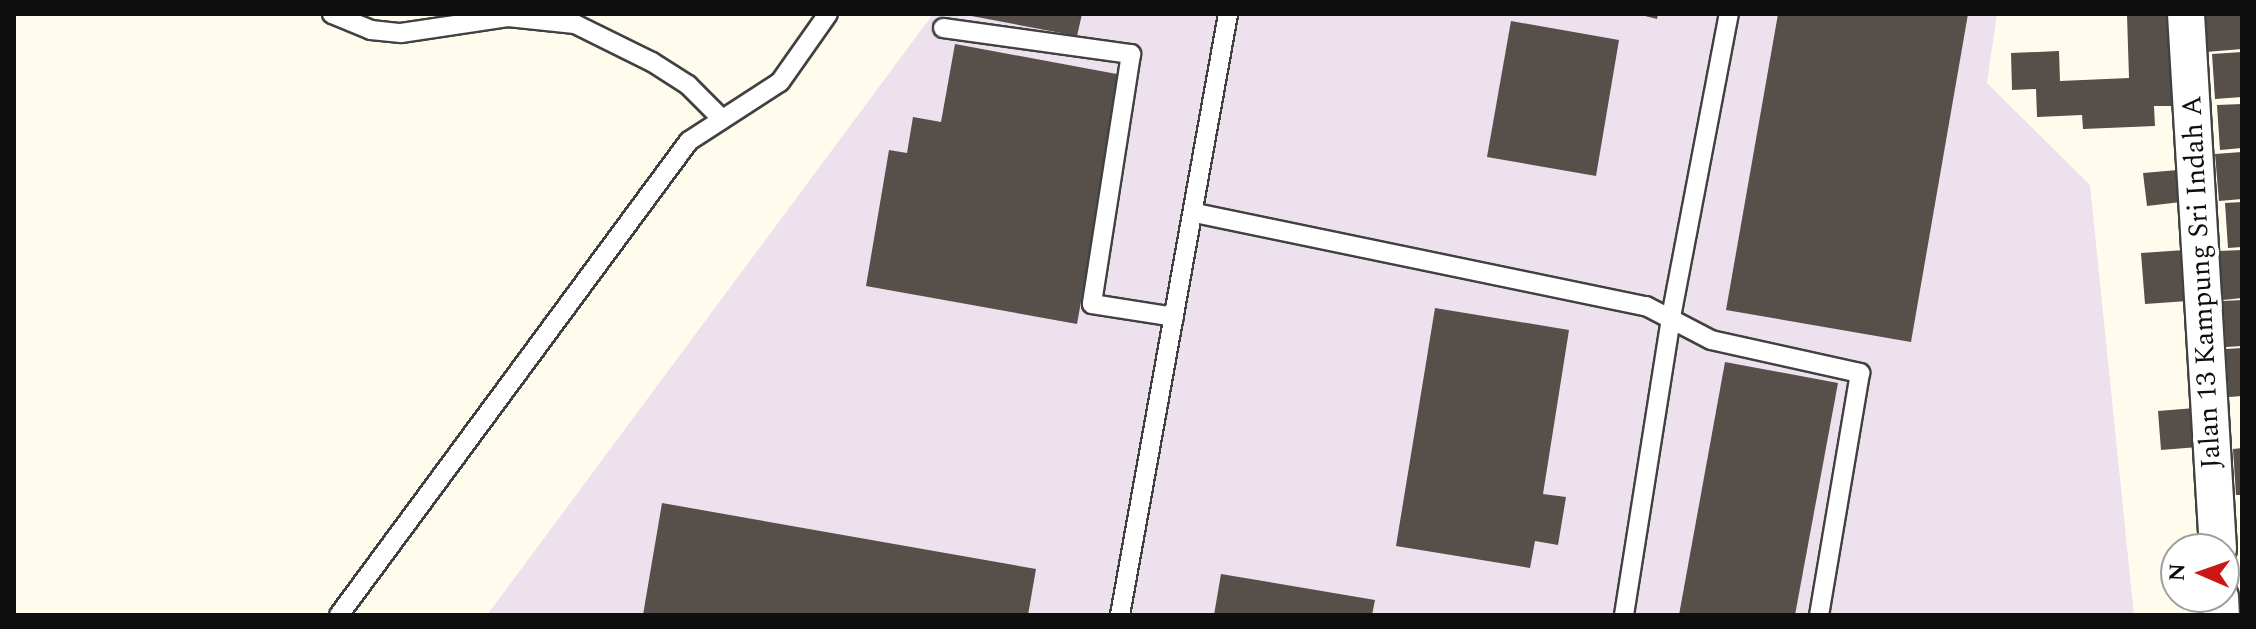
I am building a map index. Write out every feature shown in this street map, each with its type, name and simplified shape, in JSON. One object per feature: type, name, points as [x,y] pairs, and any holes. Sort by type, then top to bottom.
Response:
[{"type":"street","name":"Jalan 13 Kampung Sri Indah A","points":[[2186,14],[2217,533]]},
{"type":"lane","points":[[332,14],[371,30],[401,33],[508,17],[575,24],[652,62],[688,85],[722,119]]},
{"type":"lane","points":[[339,615],[689,141],[780,82],[828,14]]},
{"type":"lane","points":[[1120,615],[1195,213],[1228,14]]},
{"type":"lane","points":[[1624,615],[1671,317],[1729,14]]},
{"type":"lane","points":[[943,28],[1131,54],[1092,304],[1174,317]]},
{"type":"lane","points":[[1195,213],[1619,299],[1671,317],[1711,340],[1860,373],[1819,615]]},
{"type":"shaded area","points":[[933,14],[1997,14],[1987,83],[2090,185],[2134,615],[487,615]]},
{"type":"building","points":[[961,14],[1082,14],[1077,36]]},
{"type":"building","points":[[1637,14],[1658,14],[1657,19]]},
{"type":"building","points":[[1778,14],[1968,14],[1911,342],[1726,310]]},
{"type":"building","points":[[2171,14],[2174,106],[2154,106],[2155,126],[2083,129],[2082,115],[2037,117],[2036,89],[2012,90],[2011,53],[2059,51],[2060,81],[2129,78],[2127,15]]},
{"type":"building","points":[[2203,14],[2242,14],[2242,49],[2206,52]]},
{"type":"building","points":[[1511,21],[1619,40],[1596,176],[1487,157]]},
{"type":"building","points":[[955,44],[1122,75],[1077,324],[866,286],[889,150],[907,153],[913,117],[941,122]]},
{"type":"building","points":[[2242,52],[2242,97],[2215,99],[2212,54]]},
{"type":"building","points":[[2242,104],[2242,148],[2220,150],[2217,105]]},
{"type":"building","points":[[2242,152],[2242,199],[2219,201],[2215,154]]},
{"type":"building","points":[[2178,170],[2181,202],[2147,206],[2143,173]]},
{"type":"building","points":[[2242,202],[2242,247],[2228,248],[2225,203]]},
{"type":"building","points":[[2185,250],[2188,301],[2145,304],[2141,253]]},
{"type":"building","points":[[2242,250],[2242,298],[2223,300],[2219,251]]},
{"type":"building","points":[[2242,300],[2242,346],[2226,347],[2223,301]]},
{"type":"building","points":[[1435,308],[1569,330],[1543,494],[1566,497],[1558,545],[1535,541],[1530,568],[1396,546]]},
{"type":"building","points":[[2242,348],[2242,396],[2229,397],[2226,349]]},
{"type":"building","points":[[1725,362],[1838,383],[1795,615],[1679,615]]},
{"type":"building","points":[[2195,408],[2198,447],[2161,450],[2158,411]]},
{"type":"building","points":[[2242,448],[2242,495],[2236,495],[2233,449]]},
{"type":"building","points":[[662,503],[1036,569],[1028,615],[643,615]]},
{"type":"building","points":[[1221,574],[1375,600],[1372,615],[1214,615]]}]
